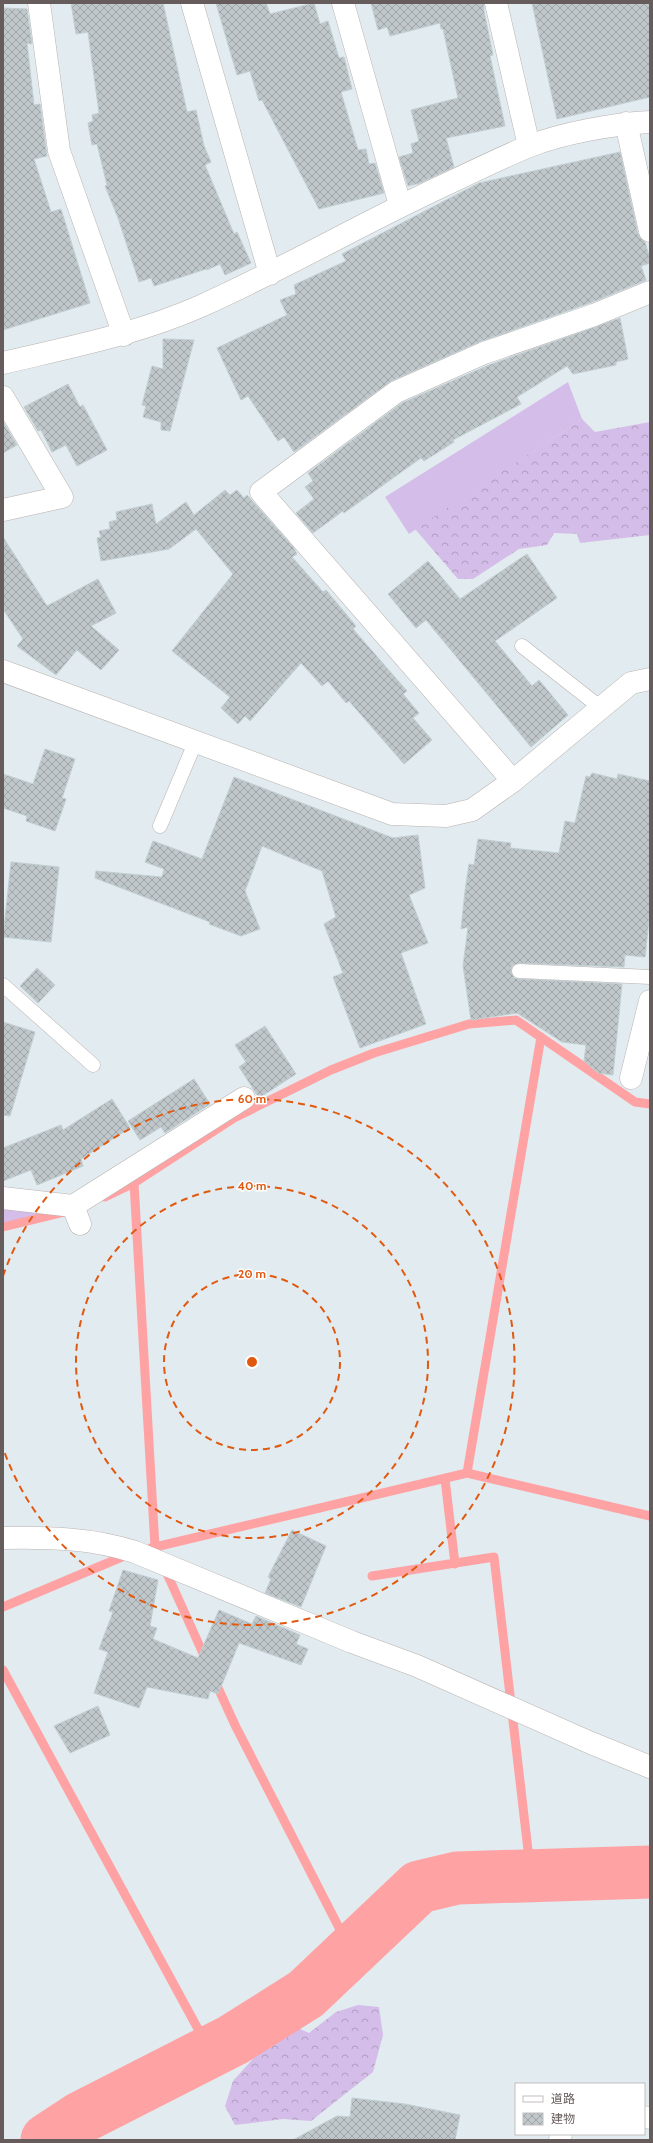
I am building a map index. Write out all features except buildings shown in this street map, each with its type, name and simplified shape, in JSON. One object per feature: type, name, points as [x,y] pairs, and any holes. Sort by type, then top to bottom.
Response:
[{"type":"street","points":[[39,3],[59,151],[124,335]]},
{"type":"street","points":[[192,3],[270,274]]},
{"type":"street","points":[[343,3],[400,205]]},
{"type":"street","points":[[496,3],[529,146]]},
{"type":"street","points":[[3,363],[124,335],[199,307],[270,274],[400,205],[529,146],[584,131],[626,123],[650,122]]},
{"type":"street","points":[[626,123],[650,230]]},
{"type":"street","points":[[513,781],[261,492],[396,392],[484,353],[594,315],[650,292]]},
{"type":"street","points":[[3,397],[62,497],[3,510]]},
{"type":"street","points":[[3,671],[195,743],[392,814],[446,816],[472,810],[513,781],[632,683],[650,679]]},
{"type":"street","points":[[631,1078],[650,1001]]},
{"type":"street","points":[[3,1198],[78,1217],[244,1098]]},
{"type":"street","points":[[3,1538],[64,1539],[110,1544],[135,1552],[352,1642],[417,1666],[591,1744],[650,1767]]},
{"type":"lane","points":[[522,646],[601,708]]},
{"type":"lane","points":[[160,826],[195,743]]},
{"type":"lane","points":[[519,971],[650,977]]},
{"type":"lane","points":[[3,985],[93,1065]]},
{"type":"green space","points":[[568,382],[582,419],[409,534],[385,497]]},
{"type":"green space","points":[[582,419],[595,432],[650,422],[650,535],[580,543],[577,534],[554,533],[547,545],[519,549],[473,579],[458,579],[415,529]]},
{"type":"green space","points":[[3,1204],[65,1214],[3,1230]]},
{"type":"green space","points":[[358,2005],[379,2007],[383,2035],[373,2072],[311,2121],[283,2119],[235,2125],[225,2106],[233,2081],[261,2050],[291,2025],[309,2033],[336,2012]]},
{"type":"waterway","points":[[105,1197],[134,1183],[234,1118],[331,1070],[374,1053],[469,1024],[516,1020],[635,1102],[650,1104]]},
{"type":"waterway","points":[[467,1473],[541,1037]]},
{"type":"waterway","points":[[134,1183],[155,1547],[206,1660]]},
{"type":"waterway","points":[[3,1227],[65,1212]]},
{"type":"waterway","points":[[151,1548],[467,1473],[650,1516]]},
{"type":"waterway","points":[[445,1479],[455,1564]]},
{"type":"waterway","points":[[3,1607],[129,1554]]},
{"type":"waterway","points":[[372,1576],[494,1557],[531,1876]]},
{"type":"waterway","points":[[3,1670],[210,2051]]},
{"type":"waterway","points":[[214,1679],[236,1727],[351,1951]]},
{"type":"waterway","points":[[47,2140],[82,2117],[233,2040],[306,1994],[419,1887],[457,1878],[650,1872]]}]
